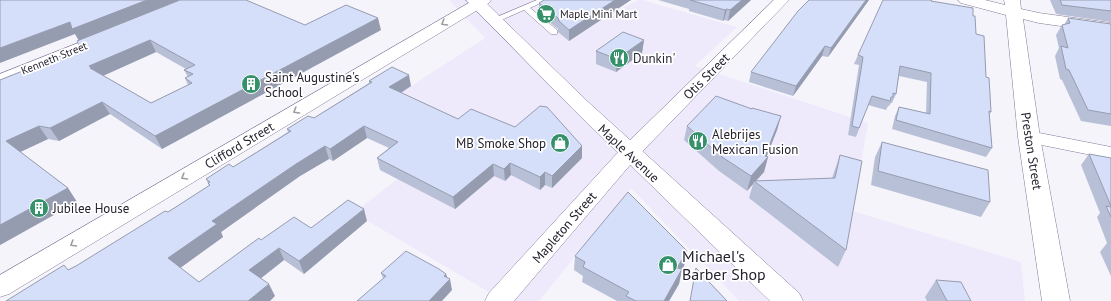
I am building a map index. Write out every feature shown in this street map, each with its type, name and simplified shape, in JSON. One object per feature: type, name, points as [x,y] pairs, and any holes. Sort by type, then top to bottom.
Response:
[{"type":"street","name":"Otis Street","points":[[629,153],[782,0]]},
{"type":"street","points":[[966,0],[1013,6],[1111,28]]},
{"type":"street","name":"Maple Avenue","points":[[478,1],[494,20],[629,153],[789,301]]},
{"type":"street","name":"Clifford Street","points":[[0,287],[478,1]]},
{"type":"street","name":"Preston Street","points":[[1013,6],[1029,137],[1056,301]]},
{"type":"street","name":"Kenneth Street","points":[[0,80],[116,32]]},
{"type":"street","points":[[1029,137],[1111,153]]},
{"type":"street","name":"Mapleton Street","points":[[498,301],[629,153]]},
{"type":"lane","points":[[494,20],[543,0]]},
{"type":"lane","points":[[526,8],[554,32]]},
{"type":"shaded area","points":[[449,0],[595,0],[618,10],[642,0],[737,27],[695,66],[868,123],[853,211],[1021,262],[1025,301],[739,301],[631,188],[539,301],[504,301],[354,213],[411,168],[376,109],[485,38]]},
{"type":"building","points":[[0,0],[147,0],[72,29],[70,22],[0,48]]},
{"type":"building","points":[[180,0],[246,0],[305,25],[346,5],[378,18],[155,136],[102,102],[50,128],[39,126],[6,141],[68,188],[0,225],[0,80],[80,48],[77,41]],"holes":[[[150,40],[195,65],[184,70],[193,74],[185,78],[192,83],[151,103],[90,68],[92,68],[89,66]]]},
{"type":"building","points":[[544,0],[615,0],[569,30],[559,21],[558,18],[539,3]]},
{"type":"building","points":[[690,0],[742,0],[730,10],[725,10]]},
{"type":"building","points":[[809,0],[866,0],[831,48],[825,46],[796,86],[751,72],[798,11]]},
{"type":"building","points":[[883,0],[932,0],[931,1],[973,8],[976,34],[984,36],[986,77],[989,78],[991,112],[989,111],[992,148],[896,120],[899,107],[930,114],[931,73],[900,66],[896,94],[893,93],[893,97],[891,97],[890,101],[872,96],[859,128],[852,126],[863,57],[858,55]]},
{"type":"building","points":[[1060,0],[1111,0],[1111,11],[1062,5]]},
{"type":"building","points":[[1068,18],[1111,24],[1111,114],[1088,110],[1069,70],[1066,69],[1061,46],[1068,48],[1062,25],[1070,23]]},
{"type":"building","points":[[623,32],[644,40],[617,59],[596,51]]},
{"type":"building","points":[[392,67],[409,75],[389,87],[458,119],[471,109],[515,127],[540,106],[547,107],[582,146],[552,176],[545,172],[540,177],[510,163],[504,169],[493,164],[453,197],[377,158],[398,142],[364,126],[330,149],[325,146],[296,164],[212,221],[217,224],[168,258],[199,282],[259,238],[261,240],[294,217],[311,228],[348,200],[364,209],[299,261],[279,248],[249,270],[269,284],[248,301],[6,301],[64,265],[68,270],[76,266],[165,211],[168,212],[210,185],[208,183],[210,182],[206,179],[229,164],[233,167],[291,131],[287,129],[308,116],[314,118],[372,82],[369,81]]},
{"type":"building","points":[[716,96],[752,109],[781,116],[765,156],[768,157],[751,176],[722,157],[687,126]]},
{"type":"building","points":[[882,142],[988,170],[990,202],[878,171]]},
{"type":"building","points":[[1089,154],[1111,158],[1111,206]]},
{"type":"building","points":[[840,155],[862,161],[846,250],[754,181],[835,178]]},
{"type":"building","points":[[628,192],[687,251],[677,268],[682,269],[664,301],[636,301],[626,296],[629,292],[583,267],[585,262],[575,256]]},
{"type":"building","points":[[1106,206],[1111,207],[1111,217]]},
{"type":"building","points":[[406,251],[439,269],[446,274],[444,276],[450,279],[429,301],[357,301],[386,276],[381,273]]},
{"type":"building","points":[[696,268],[727,301],[690,301]]},
{"type":"building","points":[[936,280],[961,282],[971,301],[947,301]]},
{"type":"place","name":"Maple Mini Mart","points":[[546,14]]},
{"type":"place","name":"Dunkin'","points":[[619,58]]},
{"type":"place","name":"Saint Augustine's School","points":[[251,84]]},
{"type":"place","name":"Alebrijes Mexican Fusion","points":[[698,141]]},
{"type":"place","name":"MB Smoke Shop","points":[[560,143]]},
{"type":"place","name":"Jubilee House","points":[[39,208]]},
{"type":"place","name":"Michael's Barber Shop","points":[[668,265]]}]
